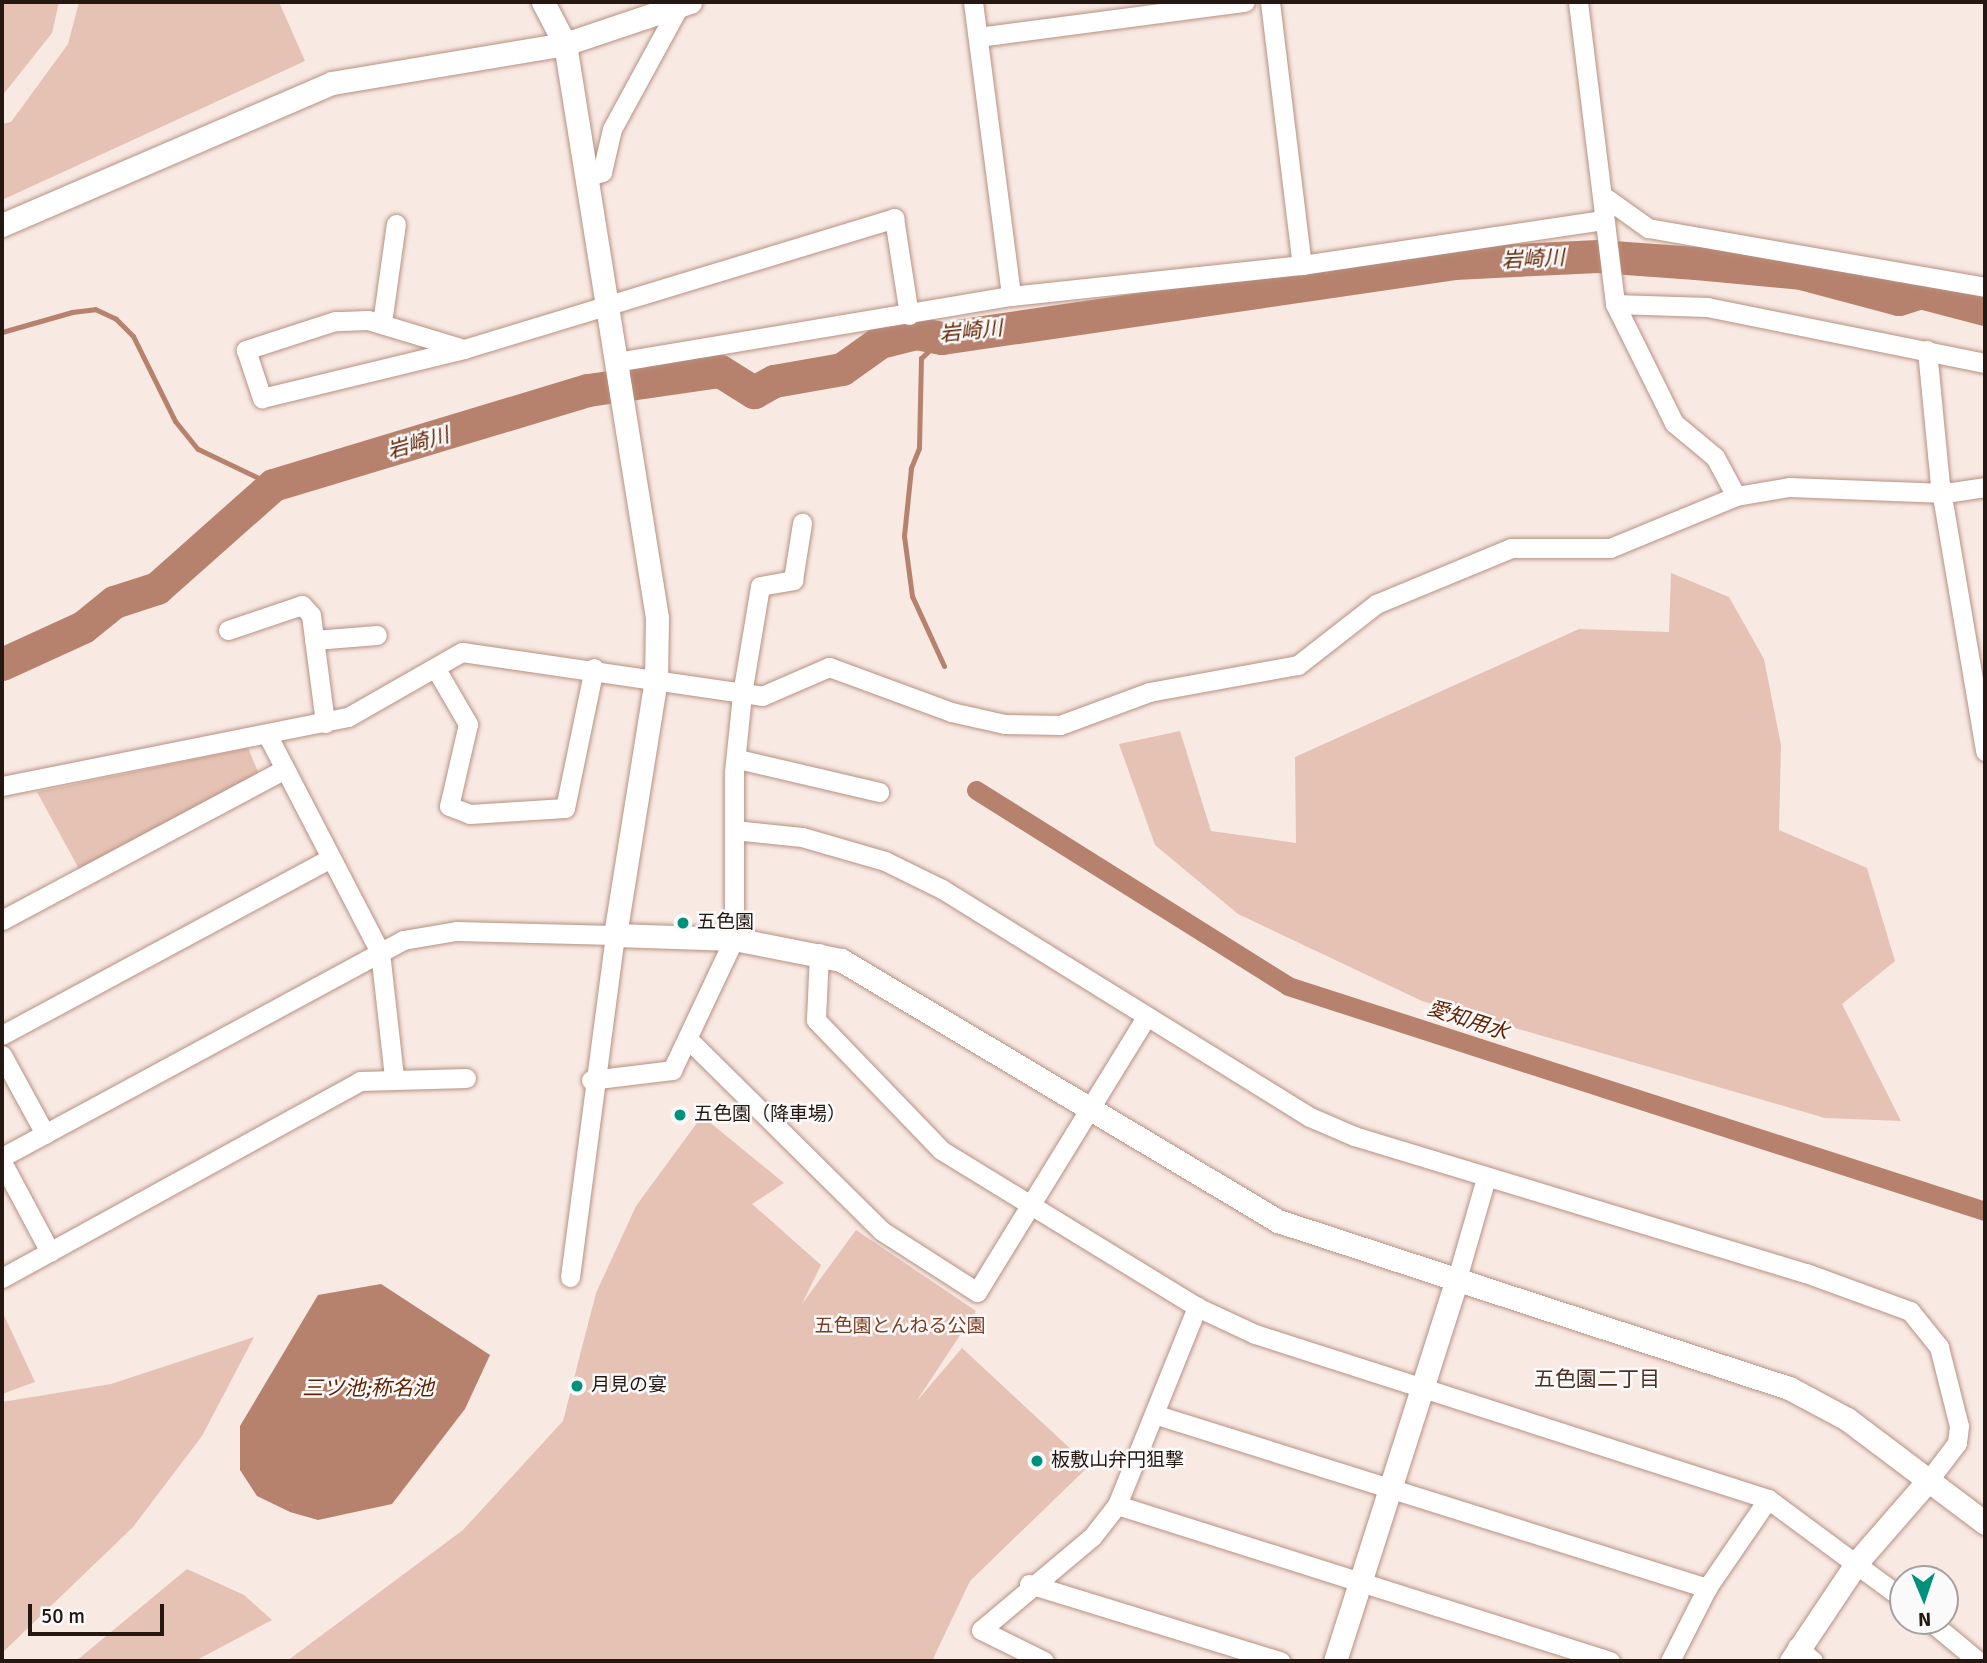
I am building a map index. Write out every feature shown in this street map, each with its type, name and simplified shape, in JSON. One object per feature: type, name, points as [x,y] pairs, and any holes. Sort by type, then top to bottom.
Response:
[{"type":"street","points":[[543,2],[565,44],[657,618],[656,679],[591,1080],[569,1277]]},
{"type":"street","points":[[973,2],[1011,296]]},
{"type":"street","points":[[978,37],[1245,2]]},
{"type":"street","points":[[1270,2],[1302,265]]},
{"type":"street","points":[[1578,2],[1606,198],[1605,224],[1615,304],[1674,423],[1715,457],[1736,496]]},
{"type":"street","points":[[2,225],[332,83],[565,44],[685,4]]},
{"type":"street","points":[[586,177],[603,172],[612,129],[685,4]]},
{"type":"street","points":[[1606,198],[1648,228],[1985,287]]},
{"type":"street","points":[[464,349],[382,323],[335,321],[246,350],[262,398],[464,349],[606,301],[894,218],[909,315]]},
{"type":"street","points":[[382,323],[396,224]]},
{"type":"street","points":[[617,364],[1011,296],[1302,265],[1605,224]]},
{"type":"street","points":[[1615,304],[1707,307],[1985,363]]},
{"type":"street","points":[[1927,350],[1945,493],[1985,751]]},
{"type":"street","points":[[2,786],[325,723],[436,669],[462,652],[594,668],[762,696],[829,667],[951,712],[1005,724],[1060,725],[1149,692],[1298,665],[1376,604],[1511,548],[1610,548],[1736,496],[1789,487],[1945,493],[1985,487]]},
{"type":"street","points":[[591,1080],[672,1070],[690,1041],[734,939],[734,830],[742,694],[760,586],[793,580],[802,523]]},
{"type":"street","points":[[228,630],[302,605],[311,615],[325,723]]},
{"type":"street","points":[[314,640],[377,635]]},
{"type":"street","points":[[436,669],[468,724],[449,806],[470,814],[565,808],[594,668]]},
{"type":"street","points":[[268,736],[329,859],[380,952],[394,1077]]},
{"type":"street","points":[[738,759],[879,792]]},
{"type":"street","points":[[2,920],[283,770]]},
{"type":"street","points":[[734,830],[802,837],[885,861],[942,889],[1145,1019],[1310,1117],[1486,1178],[1806,1273],[1910,1311],[1939,1347],[1959,1426],[1957,1443],[1858,1562],[1800,1657]]},
{"type":"street","points":[[2,1035],[329,859]]},
{"type":"street","points":[[50,1252],[2,1159],[403,940],[456,931],[734,939],[819,953],[858,970],[1087,1111],[1278,1222],[1455,1282],[1788,1388],[1847,1419],[1931,1477],[1985,1523]]},
{"type":"street","points":[[819,953],[816,1020],[942,1150],[1197,1307],[1255,1334],[1768,1499],[1858,1562],[1889,1587]]},
{"type":"street","points":[[690,1041],[882,1231],[977,1292],[1145,1019]]},
{"type":"street","points":[[2,1055],[45,1134]]},
{"type":"street","points":[[2,1278],[346,1087],[394,1077],[466,1078]]},
{"type":"street","points":[[1335,1661],[1486,1178]]},
{"type":"street","points":[[1044,1661],[981,1630],[1029,1584],[1092,1537],[1117,1505],[1157,1415],[1197,1307]]},
{"type":"street","points":[[1157,1415],[1707,1588]]},
{"type":"street","points":[[1670,1661],[1707,1588],[1768,1499]]},
{"type":"street","points":[[1117,1505],[1362,1578],[1610,1661]]},
{"type":"street","points":[[1029,1584],[1280,1661]]},
{"type":"street","points":[[1947,1635],[1978,1661]]},
{"type":"green space","points":[[2,2],[59,2],[52,33],[2,96]]},
{"type":"green space","points":[[79,2],[279,2],[305,61],[2,200],[2,124],[11,122],[68,44]]},
{"type":"green space","points":[[1671,573],[1729,597],[1764,659],[1781,745],[1779,830],[1867,868],[1895,961],[1842,1004],[1901,1121],[1825,1118],[1422,1001],[1238,914],[1155,845],[1119,744],[1180,731],[1211,831],[1296,843],[1295,757],[1579,629],[1669,632]]},
{"type":"green space","points":[[248,748],[259,774],[79,869],[37,792]]},
{"type":"green space","name":"五色園とんねる公園","points":[[702,1116],[784,1183],[752,1204],[821,1265],[802,1304],[856,1230],[976,1311],[916,1402],[962,1348],[1089,1466],[970,1581],[932,1661],[287,1661],[463,1530],[563,1421],[596,1293],[636,1206]]},
{"type":"green space","points":[[2,1311],[35,1382],[2,1394]]},
{"type":"green space","points":[[254,1337],[202,1436],[133,1527],[2,1653],[2,1402],[111,1384]]},
{"type":"green space","points":[[187,1569],[244,1595],[272,1620],[195,1661],[76,1661]]},
{"type":"water","name":"三ツ池;称名池","points":[[381,1284],[490,1355],[465,1409],[392,1504],[318,1520],[290,1512],[257,1496],[240,1470],[240,1426],[318,1295]]},
{"type":"waterway","name":"岩崎川","points":[[2,664],[83,627],[114,602],[157,588],[273,485],[588,390],[720,371],[754,392],[774,381],[842,369],[880,342],[916,333],[942,338],[1454,263],[1598,256],[1696,263],[1801,273],[1899,299],[1920,292],[1985,309]]},
{"type":"waterway","points":[[2,332],[72,312],[95,309],[116,319],[133,336],[175,421],[198,449],[273,485]]},
{"type":"waterway","points":[[942,338],[921,358],[919,448],[911,468],[904,536],[912,596],[944,666]]},
{"type":"waterway","name":"愛知用水","points":[[976,790],[1288,986],[1985,1211]]},
{"type":"place","name":"五色園","points":[[683,923]]},
{"type":"place","name":"五色園（降車場）","points":[[680,1115]]},
{"type":"place","name":"月見の宴","points":[[577,1386]]},
{"type":"place","name":"板敷山弁円狙撃","points":[[1037,1461]]},
{"type":"district","name":"五色園二丁目","points":[[1597,1379]]}]
